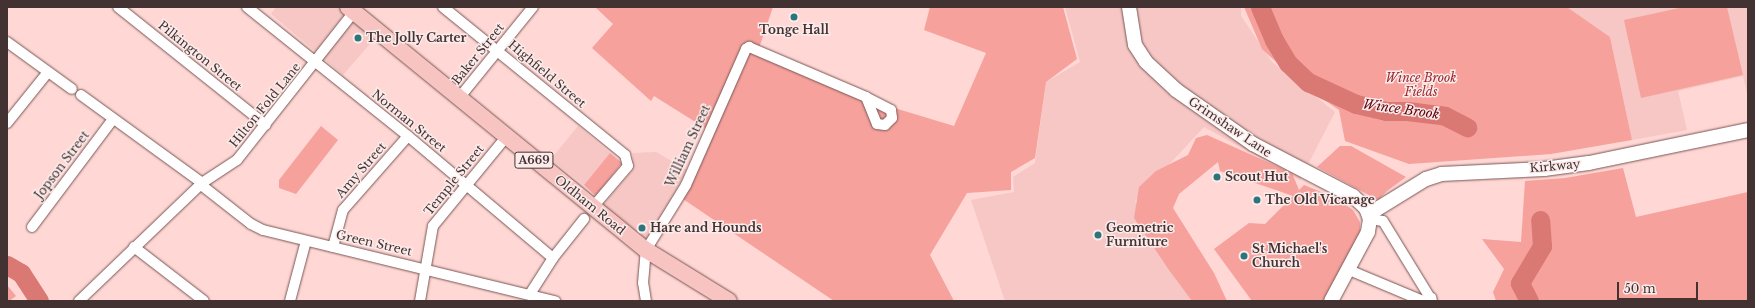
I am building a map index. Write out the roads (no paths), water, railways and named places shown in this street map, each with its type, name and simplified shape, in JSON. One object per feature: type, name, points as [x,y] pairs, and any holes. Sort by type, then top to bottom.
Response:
[{"type":"main road","name":"Grimshaw Lane","points":[[1129,7],[1134,46],[1146,62],[1176,90],[1253,144],[1288,165],[1353,196],[1362,203],[1370,217]]},
{"type":"main road","name":"Oldham Road","points":[[351,10],[506,137],[588,213],[730,301]]},
{"type":"main road","name":"Kirkway","points":[[1370,217],[1419,183],[1442,174],[1544,168],[1589,163],[1748,130]]},
{"type":"main road","points":[[1331,301],[1349,270],[1368,232],[1370,217]]},
{"type":"street","name":"Pilkington Street","points":[[118,7],[266,125]]},
{"type":"street","name":"Norman Street","points":[[247,7],[408,136],[553,258]]},
{"type":"street","name":"Highfield Street","points":[[443,7],[498,50],[625,155],[628,166],[588,213]]},
{"type":"street","name":"Baker Street","points":[[459,98],[532,7]]},
{"type":"street","name":"Hilton Fold Lane","points":[[79,301],[201,184],[237,160],[316,63],[351,10]]},
{"type":"street","points":[[7,42],[72,89]]},
{"type":"street","name":"William Street","points":[[646,250],[686,185],[746,49],[749,47],[866,96]]},
{"type":"street","points":[[7,123],[48,72]]},
{"type":"street","name":"Green Street","points":[[81,95],[201,184],[257,228],[306,242],[426,268],[555,301]]},
{"type":"street","name":"Jopson Street","points":[[32,227],[113,118]]},
{"type":"street","name":"Amy Street","points":[[333,247],[343,210],[408,136]]},
{"type":"street","name":"Temple Street","points":[[420,301],[433,226],[506,137]]},
{"type":"street","points":[[530,294],[553,258],[588,213]]},
{"type":"street","points":[[1349,270],[1423,301],[1431,300],[1383,221],[1370,217]]},
{"type":"street","points":[[290,301],[306,242]]},
{"type":"street","points":[[134,247],[204,301]]},
{"type":"street","points":[[646,250],[643,283],[646,301]]},
{"type":"waterway","name":"Wince Brook","points":[[1260,7],[1274,40],[1288,63],[1308,82],[1356,104],[1386,111],[1407,111],[1445,116],[1467,127]]},
{"type":"waterway","name":"Wince Brook","points":[[1529,301],[1520,283],[1542,246],[1540,220]]},
{"type":"waterway","points":[[7,265],[21,273],[39,301]]},
{"type":"place","name":"Tonge Hall","points":[[794,17]]},
{"type":"place","name":"The Jolly Carter","points":[[358,38]]},
{"type":"place","name":"Scout Hut","points":[[1217,177]]},
{"type":"place","name":"The Old Vicarage","points":[[1257,200]]},
{"type":"place","name":"Hare and Hounds","points":[[642,228]]},
{"type":"place","name":"Geometric Furniture","points":[[1098,235]]},
{"type":"place","name":"St Michael's Church","points":[[1244,256]]},
{"type":"park label","name":"Wince Brook Fields","points":[[1421,85]]}]
